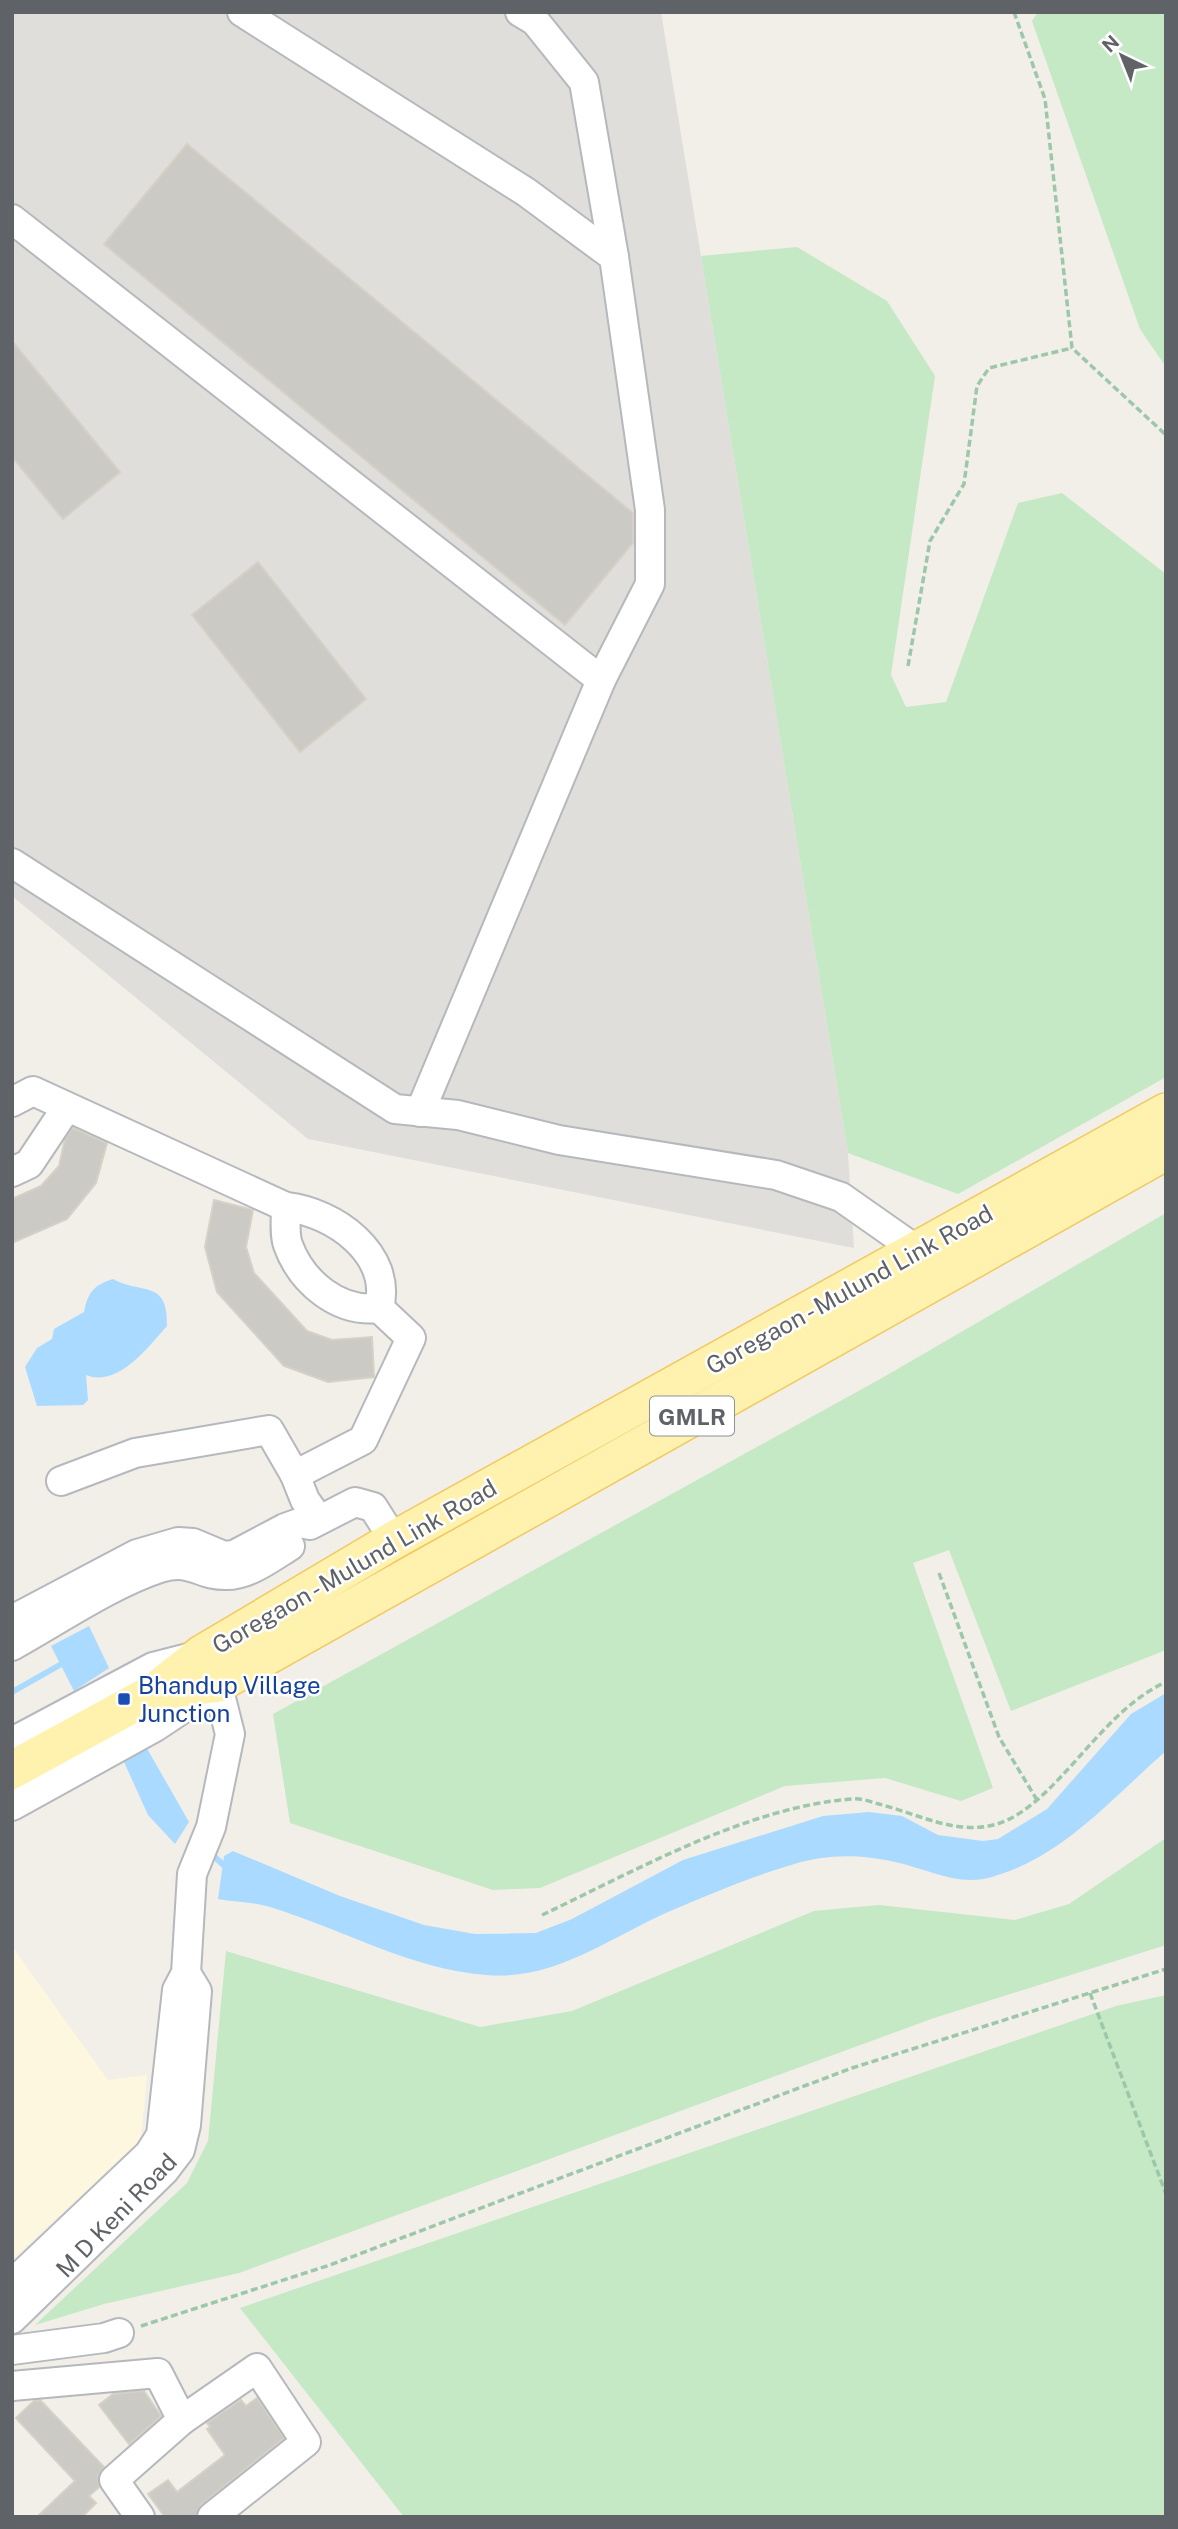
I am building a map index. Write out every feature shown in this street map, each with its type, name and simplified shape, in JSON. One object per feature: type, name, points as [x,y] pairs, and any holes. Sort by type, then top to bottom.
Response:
[{"type":"main road","name":"Goregaon - Mulund Link Road","points":[[88,1731],[926,1265],[1166,1112]]},
{"type":"main road","name":"Goregaon - Mulund Link Road","points":[[210,1663],[394,1540],[926,1265],[1166,1151]]},
{"type":"main road","points":[[12,1770],[88,1731]]},
{"type":"street","points":[[242,12],[526,192],[614,257]]},
{"type":"street","points":[[420,1112],[601,681],[650,584],[650,510],[614,257],[584,82],[535,21],[520,12]]},
{"type":"street","points":[[12,219],[601,681]]},
{"type":"street","points":[[12,863],[395,1110],[458,1115],[559,1140],[776,1175],[841,1197],[926,1265]]},
{"type":"street","points":[[12,1102],[33,1091],[286,1207],[309,1210],[339,1227],[359,1243],[377,1265],[384,1289],[379,1308]]},
{"type":"street","points":[[12,1172],[29,1164],[67,1107]]},
{"type":"street","points":[[286,1207],[287,1243],[298,1264],[333,1302],[361,1310],[379,1308],[411,1338],[363,1440],[298,1479]]},
{"type":"street","points":[[61,1481],[135,1453],[269,1430],[298,1479],[317,1494],[319,1520]]},
{"type":"street","points":[[12,1620],[141,1564],[180,1552],[193,1543],[224,1566],[234,1555],[281,1540],[299,1523],[319,1520],[355,1502],[365,1502],[373,1507],[394,1540]]},
{"type":"street","points":[[12,1646],[141,1564]]},
{"type":"street","name":"M D Keni Road","points":[[12,2284],[149,2154],[161,2135],[177,1990],[186,1973],[192,1874],[211,1827],[230,1734],[210,1663]]},
{"type":"street","points":[[12,1742],[88,1731]]},
{"type":"street","points":[[12,1806],[88,1731]]},
{"type":"street","name":"M D Keni Road","points":[[12,2319],[164,2171],[180,2150],[187,2125],[197,1991],[186,1973]]},
{"type":"street","points":[[12,2350],[104,2338],[119,2333]]},
{"type":"street","points":[[140,2517],[114,2480],[182,2420],[257,2368],[306,2442],[212,2517]]},
{"type":"street","points":[[12,2386],[158,2373],[182,2420]]},
{"type":"path","points":[[1014,12],[1045,99],[1072,348],[1166,435]]},
{"type":"path","points":[[908,666],[930,541],[964,484],[976,386],[989,368],[1072,348]]},
{"type":"path","points":[[939,1573],[999,1737],[1037,1800]]},
{"type":"path","points":[[542,1915],[682,1848],[779,1813],[856,1798],[962,1829],[998,1824],[1037,1800],[1109,1722],[1150,1689],[1166,1682]]},
{"type":"path","points":[[119,2333],[330,2265],[852,2068],[1166,1969]]},
{"type":"path","points":[[1090,1993],[1166,2194]]},
{"type":"shaded area","points":[[12,12],[661,12],[848,1153],[854,1248],[308,1139],[12,896]]},
{"type":"shaded area","points":[[12,1946],[108,2080],[147,2075],[141,2139],[12,2260]]},
{"type":"green space","points":[[1038,12],[1166,12],[1166,367],[1140,329],[1032,21]]},
{"type":"green space","points":[[797,247],[887,301],[935,376],[891,675],[906,707],[946,702],[1018,503],[1062,493],[1166,574],[1166,1077],[958,1194],[848,1153],[701,256]]},
{"type":"green space","points":[[1166,1213],[1166,1650],[1011,1711],[949,1550],[913,1563],[993,1788],[961,1801],[885,1778],[785,1786],[540,1888],[493,1890],[290,1823],[273,1714],[882,1378]]},
{"type":"green space","points":[[1166,1838],[1166,1945],[934,2018],[239,2273],[104,2304],[35,2325],[187,2183],[208,2141],[226,1951],[480,2027],[572,2011],[814,1911],[879,1905],[1015,1920],[1069,1904]]},
{"type":"green space","points":[[1166,1995],[1166,2517],[404,2517],[240,2308],[1116,2006]]},
{"type":"water","points":[[113,1279],[158,1295],[166,1311],[167,1326],[121,1371],[109,1376],[86,1375],[88,1400],[83,1405],[37,1406],[25,1367],[37,1348],[52,1339],[54,1329],[84,1312],[93,1290]]},
{"type":"water","points":[[89,1626],[109,1668],[74,1691],[51,1646]]},
{"type":"water","points":[[1166,1693],[1166,1751],[1064,1841],[1018,1868],[979,1880],[943,1876],[895,1862],[868,1858],[843,1856],[805,1861],[698,1899],[558,1965],[511,1975],[486,1975],[430,1965],[270,1907],[218,1899],[224,1856],[233,1851],[340,1896],[424,1925],[475,1934],[536,1933],[572,1919],[683,1860],[823,1816],[869,1812],[902,1816],[938,1835],[983,1841],[998,1839],[1047,1809],[1131,1714]]},
{"type":"water","points":[[137,1731],[189,1822],[175,1844],[148,1815],[115,1742]]},
{"type":"building","points":[[187,144],[633,513],[633,543],[565,625],[104,244]]},
{"type":"building","points":[[12,341],[120,472],[63,519],[12,457]]},
{"type":"building","points":[[258,562],[366,699],[300,752],[192,615]]},
{"type":"building","points":[[73,1128],[107,1143],[96,1183],[67,1219],[12,1243],[12,1199],[41,1186],[59,1166],[65,1139]]},
{"type":"building","points":[[214,1200],[253,1210],[246,1247],[254,1273],[307,1331],[332,1340],[372,1337],[374,1377],[328,1382],[284,1366],[217,1292],[205,1247]]},
{"type":"building","points":[[144,2391],[161,2416],[129,2444],[99,2405],[113,2394]]},
{"type":"building","points":[[257,2398],[284,2438],[202,2504],[196,2517],[165,2517],[148,2494],[168,2480],[177,2492],[225,2455],[207,2429],[210,2427],[207,2423],[241,2400],[246,2406]]},
{"type":"building","points":[[40,2400],[104,2467],[98,2475],[99,2487],[89,2496],[96,2503],[82,2517],[37,2517],[75,2481],[16,2418],[34,2401]]},
{"type":"waterway","points":[[12,1692],[65,1662]]},
{"type":"waterway","points":[[209,1852],[227,1868]]},
{"type":"place","name":"Bhandup Village Junction","points":[[124,1699]]}]
